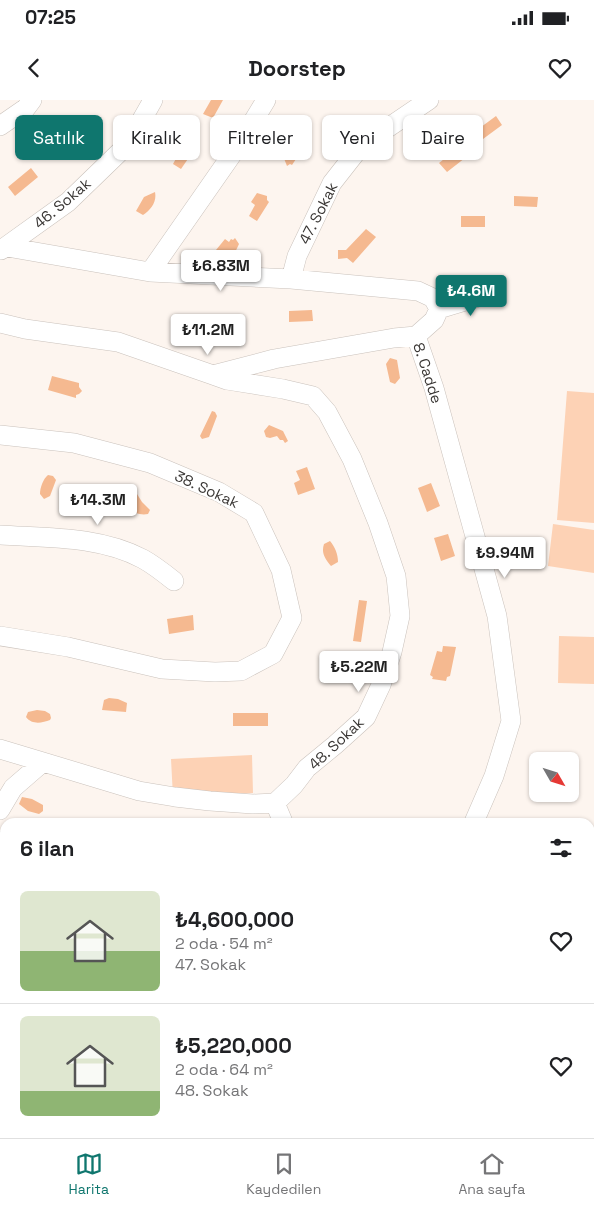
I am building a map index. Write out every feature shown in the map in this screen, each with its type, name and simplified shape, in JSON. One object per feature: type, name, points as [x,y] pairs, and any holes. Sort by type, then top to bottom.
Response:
[{"type":"street","points":[[0,126],[26,108],[32,100]]},
{"type":"street","name":"46. Sokak","points":[[3,249],[68,202],[128,144],[152,100]]},
{"type":"street","points":[[150,272],[235,151],[266,100]]},
{"type":"street","name":"47. Sokak","points":[[291,278],[296,256],[332,183],[361,146],[429,100]]},
{"type":"street","points":[[3,249],[150,272],[291,278],[418,291],[432,298],[439,309]]},
{"type":"street","points":[[416,336],[434,320],[439,309],[492,292]]},
{"type":"street","points":[[0,323],[25,329],[118,342],[213,375]]},
{"type":"street","name":"8. Cadde","points":[[213,375],[274,360],[394,338],[416,336],[434,388],[497,616],[511,721],[494,776],[476,818]]},
{"type":"street","name":"48. Sokak","points":[[213,375],[227,380],[313,396],[327,412],[352,459],[378,523],[396,576],[400,616],[392,652],[381,685],[366,717],[307,768],[294,785],[275,803]]},
{"type":"street","name":"38. Sokak","points":[[0,435],[74,443],[150,463],[219,492],[254,512],[281,570],[292,618],[272,654],[241,671],[215,672],[162,669],[68,647],[0,636]]},
{"type":"street","points":[[0,535],[104,544],[142,558],[174,581]]},
{"type":"street","points":[[0,749],[148,792],[210,801],[253,804],[275,803],[281,818]]},
{"type":"street","points":[[0,810],[12,788],[43,762]]},
{"type":"shaded area","points":[[211,100],[223,100],[215,115],[210,115],[210,117],[203,114]]},
{"type":"shaded area","points":[[496,116],[502,125],[483,139],[483,126]]},
{"type":"shaded area","points":[[175,160],[187,160],[181,169],[173,164]]},
{"type":"shaded area","points":[[285,160],[295,160],[292,165],[287,166]]},
{"type":"shaded area","points":[[443,160],[462,160],[447,172],[439,163]]},
{"type":"shaded area","points":[[31,168],[38,177],[15,196],[8,187]]},
{"type":"shaded area","points":[[155,192],[154,202],[149,211],[143,215],[136,211],[144,197]]},
{"type":"shaded area","points":[[257,193],[267,196],[269,202],[257,221],[249,216],[255,205],[251,202]]},
{"type":"shaded area","points":[[514,196],[538,197],[537,207],[514,206]]},
{"type":"shaded area","points":[[461,216],[485,216],[485,227],[461,227]]},
{"type":"shaded area","points":[[366,229],[376,237],[353,263],[347,258],[338,259],[338,250],[346,250]]},
{"type":"shaded area","points":[[235,238],[239,244],[234,254],[231,259],[222,263],[217,258],[219,252],[216,250],[225,239],[229,242]]},
{"type":"shaded area","points":[[312,310],[313,321],[289,322],[289,311]]},
{"type":"shaded area","points":[[390,358],[397,360],[400,378],[395,384],[390,382],[386,364]]},
{"type":"shaded area","points":[[52,376],[79,383],[82,391],[76,395],[76,398],[48,390]]},
{"type":"shaded area","points":[[567,391],[594,393],[594,523],[557,520]]},
{"type":"shaded area","points":[[212,411],[217,416],[209,437],[202,439],[200,436]]},
{"type":"shaded area","points":[[269,425],[283,431],[288,441],[285,443],[277,436],[266,437],[264,431]]},
{"type":"shaded area","points":[[307,467],[315,489],[298,495],[294,483],[300,480],[296,471]]},
{"type":"shaded area","points":[[48,475],[53,476],[56,480],[50,496],[44,499],[40,494],[43,481]]},
{"type":"shaded area","points":[[431,483],[440,506],[427,512],[418,488]]},
{"type":"shaded area","points":[[132,492],[137,494],[150,510],[148,514],[136,513],[130,509],[126,498]]},
{"type":"shaded area","points":[[553,524],[594,530],[594,573],[548,566]]},
{"type":"shaded area","points":[[448,534],[455,556],[441,561],[434,538]]},
{"type":"shaded area","points":[[330,541],[336,551],[338,562],[331,566],[323,553],[324,544]]},
{"type":"shaded area","points":[[359,600],[367,601],[361,642],[353,641]]},
{"type":"shaded area","points":[[193,615],[194,630],[169,634],[167,619]]},
{"type":"shaded area","points":[[559,636],[594,637],[594,684],[558,683]]},
{"type":"shaded area","points":[[443,646],[456,647],[450,676],[447,677],[446,681],[432,679],[433,677],[430,675],[437,651],[442,652]]},
{"type":"shaded area","points":[[109,698],[127,703],[126,712],[102,710],[104,700]]},
{"type":"shaded area","points":[[37,710],[50,714],[50,720],[34,722],[28,720],[26,717],[28,712]]},
{"type":"shaded area","points":[[233,713],[268,713],[268,726],[233,726]]},
{"type":"shaded area","points":[[252,755],[253,793],[173,797],[171,759]]},
{"type":"shaded area","points":[[22,797],[32,799],[43,805],[43,811],[39,814],[28,811],[19,804]]}]
